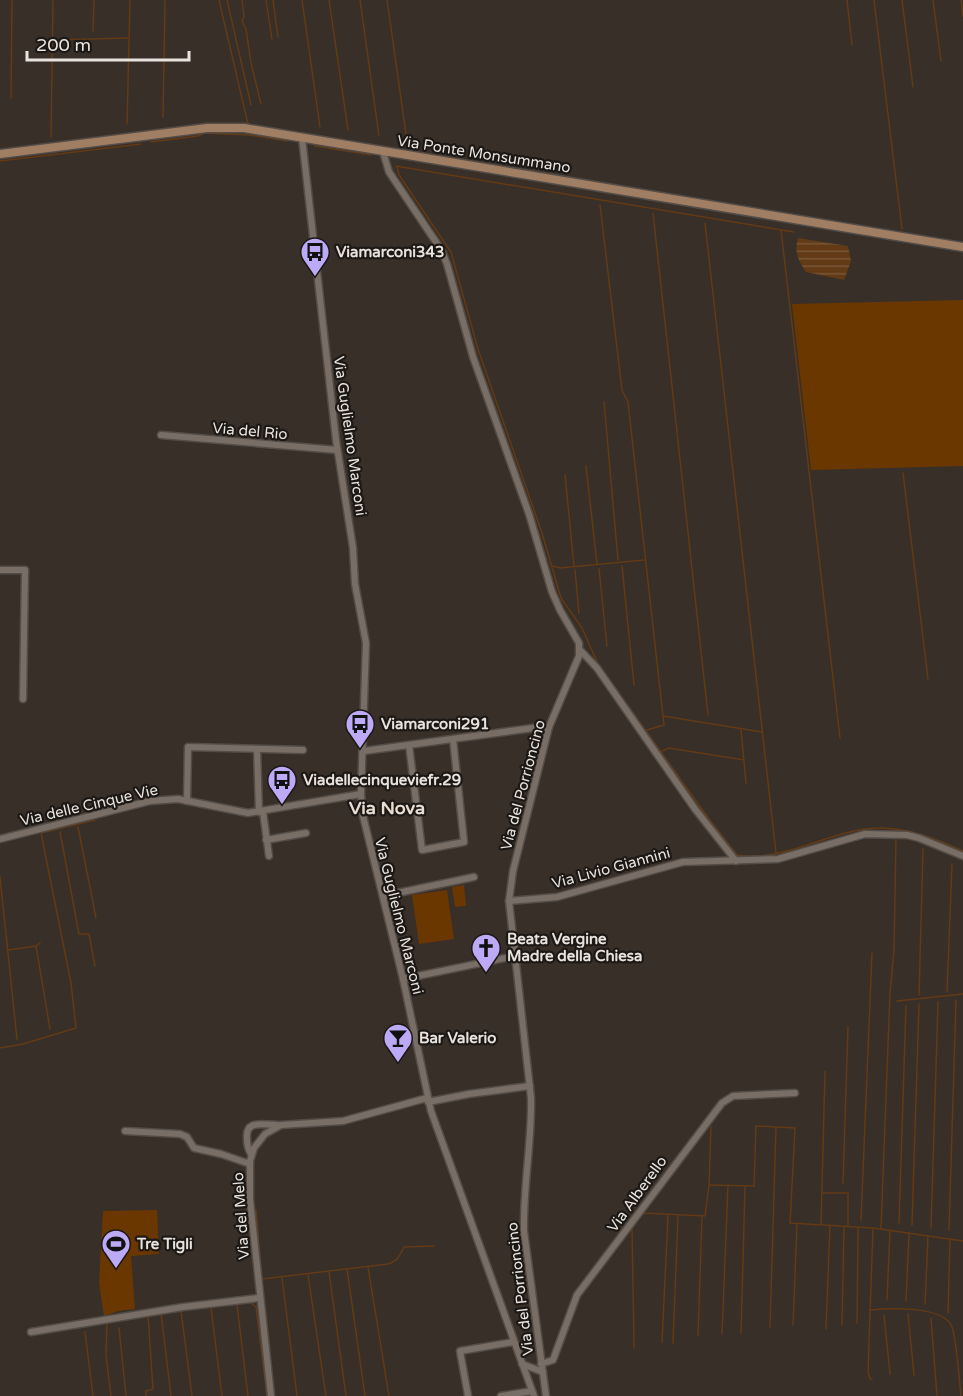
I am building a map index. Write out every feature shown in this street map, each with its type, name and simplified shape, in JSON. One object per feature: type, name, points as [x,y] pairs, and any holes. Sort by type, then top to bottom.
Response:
[{"type":"main road","name":"Via Ponte Monsummano","points":[[0,154],[207,128],[244,128],[963,247]]},
{"type":"street","name":"Via Guglielmo Marconi","points":[[302,138],[338,450],[353,548],[355,584],[366,643],[361,794],[364,821],[403,979],[428,1100],[441,1142],[533,1394]]},
{"type":"street","points":[[383,152],[389,172],[438,244],[447,264],[473,357],[528,514],[552,592],[579,643],[580,650],[597,668],[694,809],[736,861]]},
{"type":"street","name":"Via del Rio","points":[[161,435],[338,450]]},
{"type":"street","points":[[0,570],[25,570],[23,699]]},
{"type":"street","name":"Via del Porrioncino","points":[[546,1396],[543,1372],[537,1366],[524,1231],[531,1123],[530,1086],[509,901],[513,871],[549,727],[580,650]]},
{"type":"street","points":[[364,751],[549,727]]},
{"type":"street","points":[[409,745],[422,850],[464,842],[453,739]]},
{"type":"street","points":[[186,801],[188,747],[303,750]]},
{"type":"street","points":[[257,749],[261,812],[269,856]]},
{"type":"street","name":"Via delle Cinque Vie","points":[[0,839],[133,804],[165,799],[238,812],[261,812],[322,799],[361,794]]},
{"type":"street","points":[[266,840],[306,833]]},
{"type":"street","name":"Via Livio Giannini","points":[[509,901],[557,897],[683,862],[778,859],[852,837],[880,833],[919,838],[963,856]]},
{"type":"street","points":[[383,896],[474,877]]},
{"type":"street","points":[[403,979],[515,956]]},
{"type":"street","points":[[252,1154],[248,1146],[246,1131],[253,1125],[343,1121],[428,1100],[530,1086]]},
{"type":"street","name":"Via Alberello","points":[[537,1366],[553,1360],[577,1295],[722,1103],[733,1096],[795,1093]]},
{"type":"street","name":"Via del Melo","points":[[271,1396],[250,1200],[250,1164],[252,1154],[265,1134],[281,1125]]},
{"type":"street","points":[[125,1131],[180,1134],[187,1137],[194,1148],[250,1164]]},
{"type":"street","points":[[31,1332],[183,1307],[259,1298]]},
{"type":"street","points":[[468,1396],[460,1351],[513,1342]]},
{"type":"street","points":[[522,1364],[537,1366]]},
{"type":"street","points":[[526,1376],[537,1366]]},
{"type":"street","points":[[501,1396],[533,1394]]},
{"type":"shaded area","points":[[798,238],[848,246],[851,261],[844,280],[806,272],[796,248]]},
{"type":"shaded area","points":[[963,300],[963,466],[811,470],[792,304]]},
{"type":"shaded area","points":[[464,885],[466,906],[455,907],[452,887]]},
{"type":"shaded area","points":[[447,890],[454,939],[419,944],[412,895]]},
{"type":"shaded area","name":"Tre Tigli","points":[[157,1210],[159,1254],[131,1256],[135,1309],[104,1316],[99,1283],[103,1211]]},
{"type":"waterway","points":[[11,98],[12,0]]},
{"type":"waterway","points":[[51,137],[53,0]]},
{"type":"waterway","points":[[93,31],[94,0]]},
{"type":"waterway","points":[[127,124],[130,0]]},
{"type":"waterway","points":[[163,117],[165,0]]},
{"type":"waterway","points":[[219,0],[248,124]]},
{"type":"waterway","points":[[227,0],[251,105]]},
{"type":"waterway","points":[[242,0],[244,16],[242,22],[246,29],[261,104]]},
{"type":"waterway","points":[[266,0],[272,39]]},
{"type":"waterway","points":[[273,0],[278,37]]},
{"type":"waterway","points":[[302,0],[320,127]]},
{"type":"waterway","points":[[329,0],[348,130]]},
{"type":"waterway","points":[[360,0],[379,136]]},
{"type":"waterway","points":[[387,0],[407,141]]},
{"type":"waterway","points":[[847,0],[852,45]]},
{"type":"waterway","points":[[874,0],[902,229]]},
{"type":"waterway","points":[[902,0],[913,87]]},
{"type":"waterway","points":[[933,0],[941,61]]},
{"type":"waterway","points":[[961,0],[963,16]]},
{"type":"waterway","points":[[53,40],[128,38]]},
{"type":"waterway","points":[[151,142],[198,136],[204,133],[249,135],[287,141]]},
{"type":"waterway","points":[[0,161],[141,144]]},
{"type":"waterway","points":[[315,146],[371,155]]},
{"type":"waterway","points":[[396,166],[794,232]]},
{"type":"waterway","points":[[397,167],[399,175],[451,252],[478,349],[542,533],[561,598],[582,628],[598,664],[737,855],[773,854],[842,834],[878,828],[900,829],[932,838],[963,851]]},
{"type":"waterway","points":[[600,205],[622,390],[628,402],[664,725],[647,730]]},
{"type":"waterway","points":[[653,213],[708,715]]},
{"type":"waterway","points":[[705,223],[776,853]]},
{"type":"waterway","points":[[781,230],[840,738]]},
{"type":"waterway","points":[[604,402],[618,560]]},
{"type":"waterway","points":[[586,466],[597,564]]},
{"type":"waterway","points":[[903,473],[928,679]]},
{"type":"waterway","points":[[565,475],[574,566]]},
{"type":"waterway","points":[[553,566],[560,568],[644,560]]},
{"type":"waterway","points":[[622,566],[634,685]]},
{"type":"waterway","points":[[599,569],[607,646]]},
{"type":"waterway","points":[[575,570],[579,613]]},
{"type":"waterway","points":[[663,716],[762,732]]},
{"type":"waterway","points":[[741,730],[746,783]]},
{"type":"waterway","points":[[662,751],[669,748],[744,760]]},
{"type":"waterway","points":[[0,1048],[23,1044],[76,1028],[71,983],[41,833],[95,820]]},
{"type":"waterway","points":[[78,827],[96,918]]},
{"type":"waterway","points":[[60,832],[79,934],[89,934],[95,966]]},
{"type":"waterway","points":[[881,1228],[890,993],[894,950],[896,838]]},
{"type":"waterway","points":[[919,995],[923,849]]},
{"type":"waterway","points":[[947,992],[952,864]]},
{"type":"waterway","points":[[0,877],[17,1039]]},
{"type":"waterway","points":[[8,950],[36,946],[40,943]]},
{"type":"waterway","points":[[36,946],[50,1029]]},
{"type":"waterway","points":[[861,1220],[872,953]]},
{"type":"waterway","points":[[897,1001],[963,994]]},
{"type":"waterway","points":[[949,1230],[956,1000]]},
{"type":"waterway","points":[[931,1228],[938,1002]]},
{"type":"waterway","points":[[912,1225],[919,1004]]},
{"type":"waterway","points":[[899,1223],[906,1006]]},
{"type":"waterway","points":[[843,1183],[848,1027]]},
{"type":"waterway","points":[[821,1224],[825,1071]]},
{"type":"waterway","points":[[709,1185],[754,1186],[756,1126],[795,1128],[790,1223],[873,1228],[963,1241]]},
{"type":"waterway","points":[[643,1213],[705,1216],[709,1185],[711,1127]]},
{"type":"waterway","points":[[770,1327],[776,1127]]},
{"type":"waterway","points":[[722,1334],[728,1185]]},
{"type":"waterway","points":[[741,1333],[745,1187]]},
{"type":"waterway","points":[[822,1193],[848,1193],[848,1225]]},
{"type":"waterway","points":[[256,1210],[261,1270]]},
{"type":"waterway","points":[[662,1342],[668,1215]]},
{"type":"waterway","points":[[673,1343],[678,1215]]},
{"type":"waterway","points":[[698,1336],[702,1217]]},
{"type":"waterway","points":[[793,1325],[797,1224]]},
{"type":"waterway","points":[[826,1329],[830,1225]]},
{"type":"waterway","points":[[842,1325],[844,1227]]},
{"type":"waterway","points":[[632,1228],[634,1348]]},
{"type":"waterway","points":[[857,1323],[858,1228]]},
{"type":"waterway","points":[[872,1379],[868,1372],[873,1228]]},
{"type":"waterway","points":[[887,1300],[890,1230]]},
{"type":"waterway","points":[[906,1301],[909,1233]]},
{"type":"waterway","points":[[925,1304],[928,1236]]},
{"type":"waterway","points":[[948,1313],[950,1239]]},
{"type":"waterway","points":[[262,1279],[388,1264],[400,1255],[404,1247],[434,1246]]},
{"type":"waterway","points":[[368,1267],[389,1396]]},
{"type":"waterway","points":[[347,1269],[365,1396]]},
{"type":"waterway","points":[[329,1272],[346,1396]]},
{"type":"waterway","points":[[308,1275],[326,1396]]},
{"type":"waterway","points":[[282,1278],[297,1396]]},
{"type":"waterway","points":[[250,1302],[256,1307],[267,1396]]},
{"type":"waterway","points":[[237,1305],[248,1396]]},
{"type":"waterway","points":[[211,1308],[222,1396]]},
{"type":"waterway","points":[[870,1310],[912,1309],[943,1317],[950,1323],[956,1346],[961,1396]]},
{"type":"waterway","points":[[181,1311],[192,1396]]},
{"type":"waterway","points":[[161,1313],[171,1396]]},
{"type":"waterway","points":[[908,1314],[914,1375]]},
{"type":"waterway","points":[[146,1396],[146,1391],[153,1389],[148,1315]]},
{"type":"waterway","points":[[884,1315],[890,1374]]},
{"type":"waterway","points":[[931,1318],[937,1396]]},
{"type":"waterway","points":[[107,1322],[106,1355],[111,1396]]},
{"type":"waterway","points":[[38,1334],[103,1323]]},
{"type":"waterway","points":[[119,1328],[126,1396]]},
{"type":"waterway","points":[[85,1332],[93,1396]]},
{"type":"waterway","points":[[268,1337],[274,1396]]},
{"type":"place","name":"Viamarconi343","points":[[315,278]]},
{"type":"place","name":"Viamarconi291","points":[[360,750]]},
{"type":"place","name":"Viadellecinqueviefr.29","points":[[282,806]]},
{"type":"place","name":"Beata Vergine Madre della Chiesa","points":[[486,974]]},
{"type":"place","name":"Bar Valerio","points":[[398,1064]]},
{"type":"place","name":"Tre Tigli","points":[[116,1270]]},
{"type":"district","name":"Via Nova","points":[[387,808]]}]
